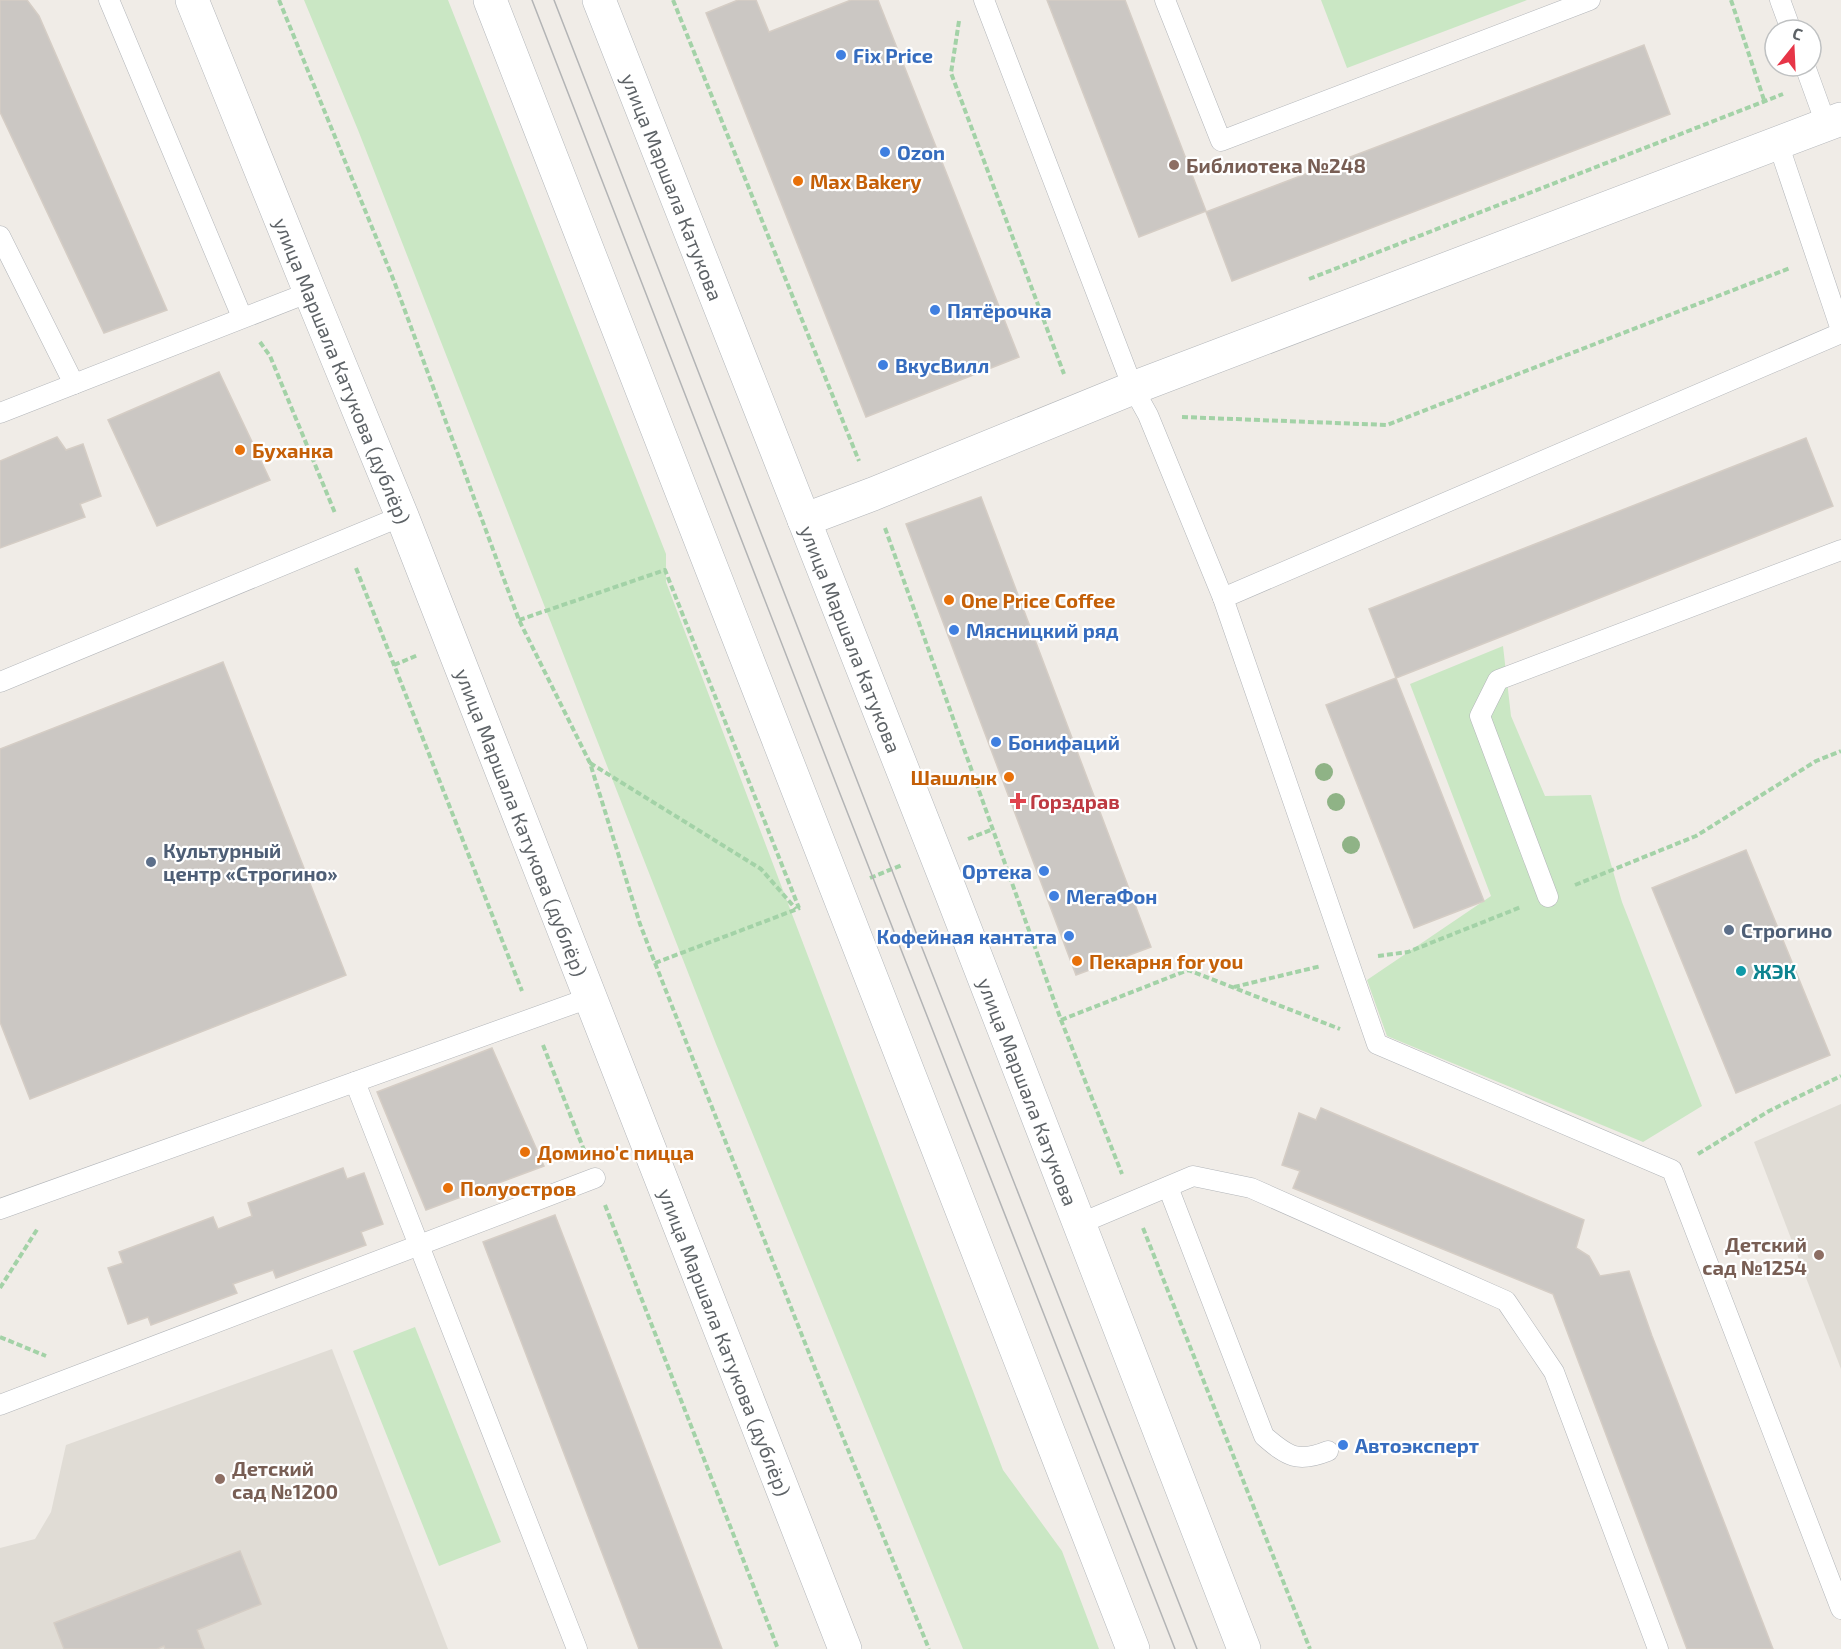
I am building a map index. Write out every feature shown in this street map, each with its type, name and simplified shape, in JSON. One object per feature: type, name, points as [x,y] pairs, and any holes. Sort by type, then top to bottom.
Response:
[{"type":"main road","name":"улица Маршала Катукова (дублёр)","points":[[192,0],[402,516],[845,1649]]},
{"type":"main road","points":[[490,0],[1133,1649]]},
{"type":"main road","name":"улица Маршала Катукова","points":[[599,0],[935,852],[1244,1649]]},
{"type":"main road","points":[[804,520],[1141,402],[1834,122]]},
{"type":"lane","points":[[109,0],[242,317]]},
{"type":"lane","points":[[984,0],[1141,402],[1223,598],[1377,1044],[1672,1170],[1841,1609]]},
{"type":"lane","points":[[1165,0],[1221,141],[1589,0]]},
{"type":"lane","points":[[1780,0],[1787,18]]},
{"type":"lane","points":[[1811,78],[1834,122]]},
{"type":"lane","points":[[1223,598],[1841,332],[1778,143]]},
{"type":"lane","points":[[0,236],[74,384]]},
{"type":"lane","points":[[0,413],[310,292]]},
{"type":"lane","points":[[0,682],[402,516]]},
{"type":"lane","points":[[1548,897],[1480,716],[1498,680],[1841,550]]},
{"type":"lane","points":[[0,1209],[592,997]]},
{"type":"lane","points":[[355,1082],[577,1649]]},
{"type":"lane","points":[[1079,1224],[1193,1176],[1251,1188],[1506,1301],[1554,1372],[1658,1649]]},
{"type":"lane","points":[[0,1405],[595,1178]]},
{"type":"lane","points":[[1168,1187],[1264,1436],[1281,1451],[1297,1458],[1312,1458],[1328,1451]]},
{"type":"path","points":[[279,0],[394,281],[519,620],[590,763],[640,924],[820,1381],[929,1649]]},
{"type":"path","points":[[673,0],[860,463]]},
{"type":"path","points":[[1731,0],[1778,143]]},
{"type":"path","points":[[961,10],[951,73],[1064,374]]},
{"type":"path","points":[[1141,402],[1387,425],[1817,258]]},
{"type":"path","points":[[242,317],[270,356],[345,539],[778,1649]]},
{"type":"path","points":[[882,519],[1062,1020],[1310,1649]]},
{"type":"path","points":[[519,620],[665,570],[798,908]]},
{"type":"path","points":[[1816,760],[1841,751]]},
{"type":"path","points":[[590,763],[762,869],[798,908]]},
{"type":"path","points":[[655,963],[993,829]]},
{"type":"path","points":[[1062,1020],[1188,970],[1377,1044]]},
{"type":"path","points":[[1672,1170],[1769,1111],[1841,1076]]},
{"type":"path","points":[[0,1288],[65,1186]]},
{"type":"shaded area","name":"Детский сад №1254","points":[[1841,1104],[1841,1369],[1754,1142]]},
{"type":"shaded area","name":"Детский сад №1200","points":[[332,1349],[448,1649],[0,1649],[0,1548],[35,1539],[51,1512],[66,1445]]},
{"type":"green space","points":[[304,0],[448,0],[666,554],[666,582],[1003,1470],[1062,1551],[1099,1649],[963,1649],[716,1044],[358,130]]},
{"type":"green space","points":[[1321,0],[1527,0],[1347,68]]},
{"type":"green space","points":[[1503,646],[1511,716],[1545,796],[1591,795],[1622,902],[1702,1106],[1643,1142],[1387,1036],[1367,980],[1491,896],[1410,684]]},
{"type":"green space","points":[[415,1327],[501,1542],[439,1566],[353,1351]]},
{"type":"building","points":[[0,0],[27,0],[39,16],[167,310],[104,333],[0,112]]},
{"type":"building","points":[[738,0],[756,0],[769,32],[851,0],[878,0],[1019,357],[866,417],[706,13]]},
{"type":"building","points":[[1047,0],[1125,0],[1206,211],[1139,237]]},
{"type":"building","points":[[1644,45],[1670,114],[1232,281],[1206,212]]},
{"type":"building","points":[[219,372],[270,480],[157,526],[108,420]]},
{"type":"building","points":[[57,437],[66,450],[83,444],[101,496],[80,504],[85,517],[0,548],[0,461]]},
{"type":"building","points":[[1806,438],[1833,506],[1396,678],[1369,609]]},
{"type":"building","points":[[981,497],[1151,947],[1076,975],[906,524]]},
{"type":"building","name":"Культурный центр «Строгино»","points":[[223,662],[346,975],[30,1099],[0,1022],[0,749]]},
{"type":"building","points":[[1396,678],[1484,901],[1414,928],[1326,705]]},
{"type":"building","name":"ЖЭК","points":[[1746,850],[1830,1055],[1736,1093],[1652,888]]},
{"type":"building","points":[[492,1048],[544,1166],[426,1210],[377,1092]]},
{"type":"building","points":[[1321,1108],[1584,1220],[1576,1248],[1589,1256],[1600,1276],[1629,1271],[1773,1649],[1687,1649],[1553,1294],[1293,1188],[1300,1171],[1282,1165],[1299,1113],[1316,1120]]},
{"type":"building","points":[[343,1168],[347,1179],[364,1173],[383,1224],[361,1232],[366,1245],[276,1278],[273,1270],[233,1284],[237,1293],[151,1325],[148,1317],[128,1324],[108,1268],[123,1263],[119,1252],[213,1217],[218,1229],[252,1216],[248,1203]]},
{"type":"building","points":[[555,1215],[722,1649],[639,1649],[483,1242]]},
{"type":"building","points":[[240,1551],[261,1604],[197,1630],[204,1649],[165,1649],[164,1646],[157,1649],[64,1649],[54,1623]]},
{"type":"tram line","points":[[532,0],[1175,1649]]},
{"type":"tram line","points":[[554,0],[1197,1649]]},
{"type":"place","name":"Fix Price","points":[[841,55]]},
{"type":"place","name":"Ozon","points":[[885,152]]},
{"type":"place","name":"Библиотека №248","points":[[1174,165]]},
{"type":"place","name":"Max Bakery","points":[[798,181]]},
{"type":"place","name":"Пятёрочка","points":[[935,310]]},
{"type":"place","name":"ВкусВилл","points":[[883,365]]},
{"type":"place","name":"Буханка","points":[[240,450]]},
{"type":"place","name":"One Price Coffee","points":[[949,600]]},
{"type":"place","name":"Мясницкий ряд","points":[[954,630]]},
{"type":"place","name":"Бонифаций","points":[[996,742]]},
{"type":"place","name":"Шашлык","points":[[1009,777]]},
{"type":"place","name":"Горздрав","points":[[1018,801]]},
{"type":"place","name":"Культурный центр «Строгино»","points":[[151,862]]},
{"type":"place","name":"Ортека","points":[[1044,871]]},
{"type":"place","name":"МегаФон","points":[[1054,896]]},
{"type":"place","name":"Строгино","points":[[1729,930]]},
{"type":"place","name":"Кофейная кантата","points":[[1069,936]]},
{"type":"place","name":"Пекарня for you","points":[[1077,961]]},
{"type":"place","name":"ЖЭК","points":[[1741,971]]},
{"type":"place","name":"Домино'с пицца","points":[[525,1152]]},
{"type":"place","name":"Полуостров","points":[[448,1188]]},
{"type":"place","name":"Детский сад №1254","points":[[1819,1255]]},
{"type":"place","name":"Автоэксперт","points":[[1343,1445]]},
{"type":"place","name":"Детский сад №1200","points":[[220,1479]]}]
